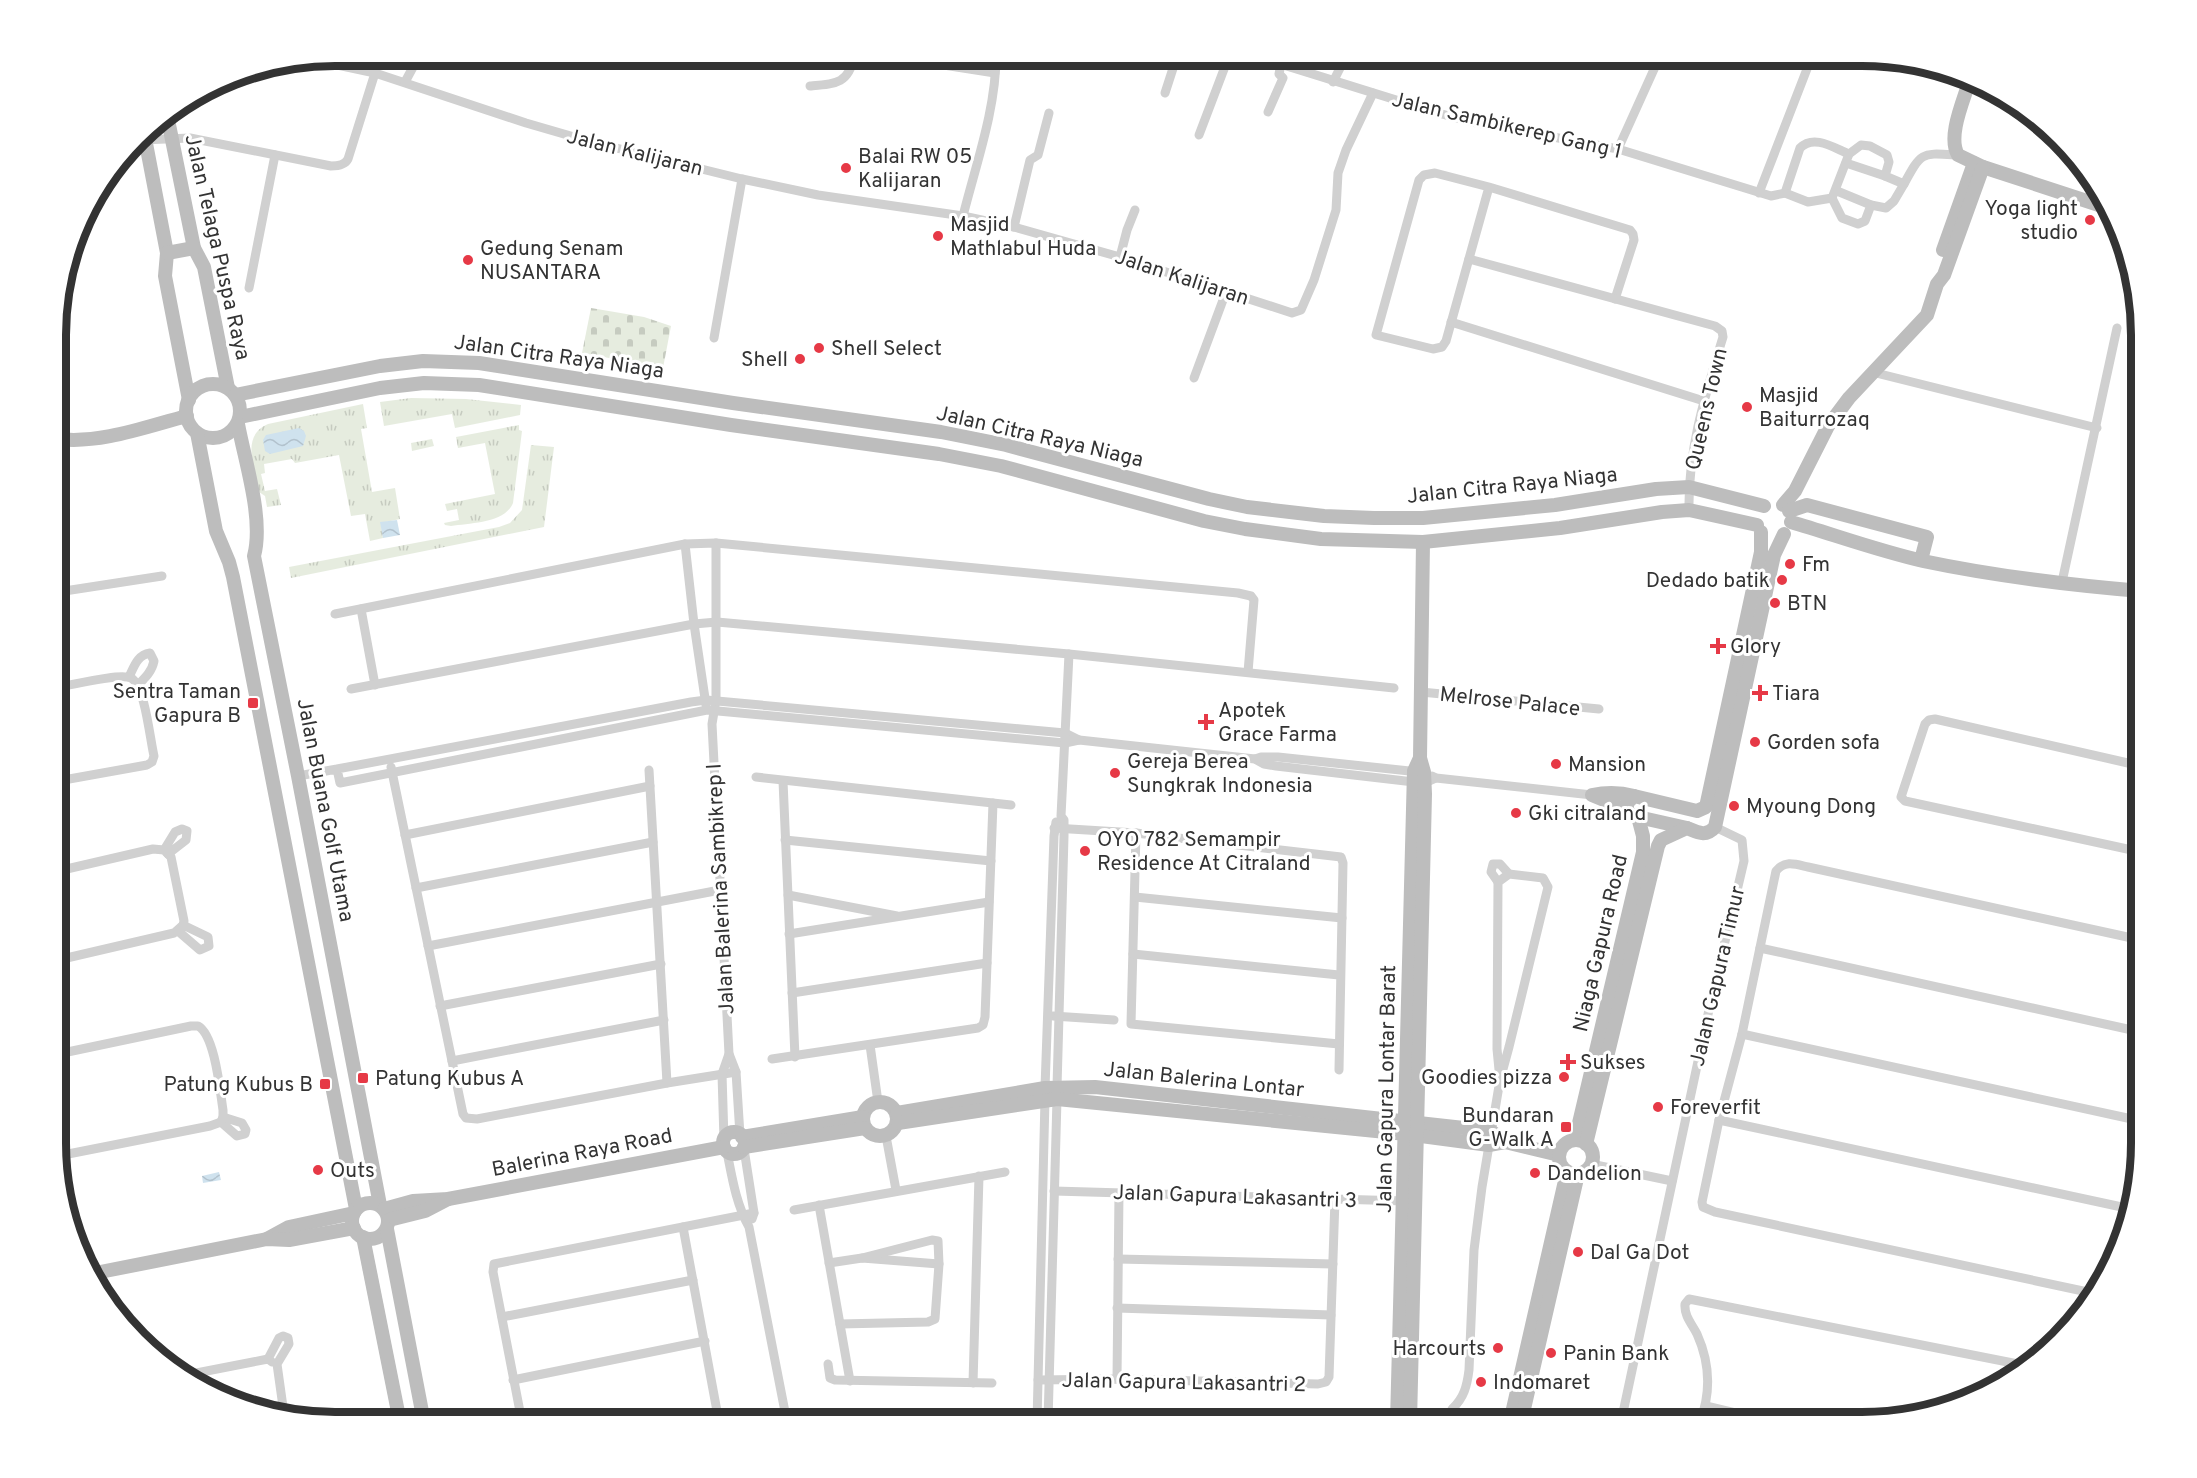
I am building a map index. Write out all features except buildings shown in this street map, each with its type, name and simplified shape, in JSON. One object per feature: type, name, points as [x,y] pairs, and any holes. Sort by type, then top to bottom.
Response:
[{"type":"street","name":"Jalan Kalijaran","points":[[342,66],[405,82],[526,123],[599,144],[742,179],[856,201],[963,216],[1014,226],[1295,313],[1301,310],[1314,280],[1336,210],[1338,173],[1346,150],[1373,93]]},
{"type":"street","points":[[405,82],[414,66]]},
{"type":"street","points":[[810,86],[832,85],[848,75],[851,66]]},
{"type":"street","points":[[950,66],[995,73]]},
{"type":"street","points":[[963,216],[986,126],[995,66]]},
{"type":"street","points":[[1166,93],[1174,66]]},
{"type":"street","points":[[1199,135],[1225,66]]},
{"type":"street","points":[[1268,112],[1283,78],[1279,74],[1281,66]]},
{"type":"street","name":"Jalan Sambikerep Gang 1","points":[[1287,66],[1333,82],[1472,122],[1618,149],[1758,193],[1775,196],[1785,193],[1808,202],[1834,195]]},
{"type":"street","points":[[1333,82],[1341,66]]},
{"type":"street","points":[[1618,149],[1655,66]]},
{"type":"street","points":[[1758,193],[1808,66]]},
{"type":"street","points":[[152,138],[199,140],[275,156],[339,166],[346,162],[375,73]]},
{"type":"street","points":[[1958,155],[1953,142],[1954,132],[1968,87]]},
{"type":"street","points":[[1014,226],[1030,160],[1038,155],[1049,113]]},
{"type":"street","name":"Jalan Telaga Puspa Raya","points":[[169,124],[194,248],[204,267],[231,391]]},
{"type":"street","points":[[1785,193],[1800,148],[1810,141],[1818,142],[1904,184]]},
{"type":"street","points":[[1871,205],[1865,221],[1858,224],[1842,218],[1834,195],[1848,158],[1857,147],[1866,145],[1887,155],[1889,162],[1885,176]]},
{"type":"street","points":[[145,146],[166,253],[165,276],[189,400],[187,416],[197,433],[212,438],[220,438],[233,430],[239,420],[241,409],[231,391],[221,385],[206,385],[189,400]]},
{"type":"street","points":[[1834,195],[1886,208],[1890,206],[1916,162],[1925,154],[1958,155],[1978,165],[2097,204]]},
{"type":"street","points":[[249,288],[275,156]]},
{"type":"street","points":[[1715,827],[1774,555],[1795,491],[1828,426],[1872,372],[1927,315],[1937,284],[1936,273],[1978,165]]},
{"type":"street","points":[[1469,259],[1615,299],[1634,240],[1630,230],[1489,187],[1435,173],[1424,175],[1419,180],[1376,335],[1433,349],[1442,347],[1446,340],[1489,187]]},
{"type":"street","points":[[714,338],[742,179]]},
{"type":"street","points":[[1120,257],[1135,210]]},
{"type":"street","points":[[166,253],[194,248]]},
{"type":"street","points":[[1194,378],[1226,291]]},
{"type":"street","name":"Queens Town","points":[[1615,299],[1715,326],[1722,331],[1723,337],[1704,401],[1692,453],[1689,510]]},
{"type":"street","points":[[1451,322],[1704,401]]},
{"type":"street","points":[[2062,582],[2097,429],[2117,328]]},
{"type":"street","name":"Jalan Citra Raya Niaga","points":[[231,391],[423,361],[479,363],[734,403],[941,432],[1006,445],[1209,499],[1247,507],[1324,516],[1423,518],[1556,505],[1656,489],[1689,487],[1764,506]]},
{"type":"street","points":[[1872,372],[2097,429]]},
{"type":"street","name":"Jalan Citra Raya Niaga","points":[[239,420],[380,388],[424,383],[479,385],[730,425],[939,454],[1001,466],[1204,521],[1321,539],[1423,542],[1560,528],[1689,510],[1759,528]]},
{"type":"street","points":[[730,425],[734,403]]},
{"type":"street","points":[[66,440],[94,440],[187,416]]},
{"type":"street","name":"Jalan Buana Golf Utama","points":[[239,420],[258,524],[254,556],[422,1412]]},
{"type":"street","points":[[197,433],[216,531],[229,562],[355,1211],[352,1218],[358,1233],[398,1412]]},
{"type":"street","points":[[716,700],[1255,759],[1264,764],[1276,766],[1423,777],[1592,795],[1613,792],[1698,811],[1706,807],[1761,552],[1758,514],[1764,506],[1774,503],[1787,518],[1921,560],[2062,582],[2131,590]]},
{"type":"street","points":[[1556,505],[1560,528]]},
{"type":"street","points":[[1759,528],[1772,537],[1787,518],[1807,505],[1927,537],[1921,560]]},
{"type":"street","points":[[1245,529],[1247,507]]},
{"type":"street","name":"Jalan Gapura Lontar Barat","points":[[1410,1412],[1411,1129],[1423,777],[1420,758],[1423,542]]},
{"type":"street","points":[[337,769],[340,783],[709,707],[716,700],[716,543]]},
{"type":"street","points":[[335,614],[686,544],[716,543],[1251,596],[1254,600],[1248,672]]},
{"type":"street","name":"Jalan Balerina Sambikrep I","points":[[686,544],[694,624],[712,724],[729,1054],[736,1072],[743,1142],[754,1213],[749,1227]]},
{"type":"street","points":[[229,562],[254,556]]},
{"type":"street","points":[[66,591],[162,576]]},
{"type":"street","points":[[361,609],[375,685]]},
{"type":"street","points":[[351,689],[694,624],[717,622],[1069,654],[1394,688]]},
{"type":"street","points":[[129,677],[136,662],[142,656],[150,653],[154,661],[153,666],[146,678],[138,685]]},
{"type":"street","points":[[1048,1412],[1054,1191],[1048,1016],[1052,880],[1059,829],[1064,820],[1061,816],[1069,654]]},
{"type":"street","points":[[66,686],[129,677],[138,685],[154,756],[152,762],[147,765],[66,780]]},
{"type":"street","name":"Melrose Palace","points":[[1421,692],[1599,709]]},
{"type":"street","points":[[298,776],[534,732],[709,707],[1065,738]]},
{"type":"street","points":[[2131,764],[1935,719],[1925,724],[1901,791],[1901,797],[1905,801],[2131,850]]},
{"type":"street","points":[[534,732],[538,744]]},
{"type":"street","points":[[389,759],[463,1114],[471,1120],[736,1072]]},
{"type":"street","points":[[649,770],[668,1083]]},
{"type":"street","points":[[756,777],[1011,806]]},
{"type":"street","points":[[783,781],[795,1057]]},
{"type":"street","points":[[405,835],[650,786]]},
{"type":"street","points":[[1592,795],[1632,815],[1687,828]]},
{"type":"street","points":[[1632,815],[1627,803],[1634,796]]},
{"type":"street","points":[[772,1059],[980,1027],[985,1017],[993,803]]},
{"type":"street","name":"Niaga Gapura Road","points":[[1580,1142],[1643,852],[1643,836],[1632,815]]},
{"type":"street","name":"Niaga Gapura Road","points":[[1580,1142],[1658,846],[1661,840],[1687,828],[1704,834],[1710,833],[1715,827]]},
{"type":"street","name":"Jalan Gapura Timur","points":[[1623,1412],[1744,861],[1742,840],[1715,827]]},
{"type":"street","points":[[1059,829],[1136,833],[1339,856],[1343,862],[1339,975],[1339,1070]]},
{"type":"street","points":[[1037,1412],[1042,1240],[1051,1093],[1059,1017],[1063,880],[1059,829]]},
{"type":"street","points":[[1136,833],[1131,1024],[1339,1044]]},
{"type":"street","points":[[785,840],[991,861]]},
{"type":"street","points":[[416,888],[653,842]]},
{"type":"street","points":[[66,869],[153,849],[166,852],[183,916],[181,928],[66,958]]},
{"type":"street","points":[[1452,1409],[1465,1392],[1470,1370],[1474,1250],[1500,1080],[1548,887],[1543,878],[1509,874],[1498,863],[1494,864],[1491,872],[1498,882],[1497,1049],[1500,1080]]},
{"type":"street","points":[[2086,1292],[1727,1214],[1703,1207],[1701,1202],[1719,1120],[1742,1034],[1776,871],[1786,863],[2131,938]]},
{"type":"street","points":[[1498,882],[1509,874]]},
{"type":"street","points":[[1052,880],[1063,880]]},
{"type":"street","points":[[428,946],[720,890]]},
{"type":"street","points":[[788,895],[904,917]]},
{"type":"street","points":[[1135,897],[1342,918]]},
{"type":"street","points":[[789,934],[989,902]]},
{"type":"street","points":[[1760,948],[2131,1030]]},
{"type":"street","points":[[1133,954],[1339,975]]},
{"type":"street","points":[[792,993],[987,963]]},
{"type":"street","points":[[440,1006],[660,964]]},
{"type":"street","points":[[1048,1016],[1114,1020]]},
{"type":"street","points":[[452,1061],[664,1020]]},
{"type":"street","points":[[66,1052],[198,1026],[207,1034],[216,1070],[222,1119],[210,1126],[67,1154]]},
{"type":"street","points":[[1742,1034],[2131,1119]]},
{"type":"street","points":[[870,1045],[878,1102]]},
{"type":"street","name":"Jalan Balerina Sambikrep I","points":[[729,1054],[722,1074],[725,1146],[736,1198],[749,1227],[785,1412]]},
{"type":"street","points":[[1115,1104],[1117,1090]]},
{"type":"street","name":"Jalan Balerina Lontar","points":[[897,1118],[1051,1093],[1117,1090],[1490,1138]]},
{"type":"street","name":"Jalan Balerina Lontar","points":[[1051,1093],[1115,1104],[1411,1129]]},
{"type":"street","points":[[878,1102],[893,1107],[897,1118],[894,1131],[886,1136],[874,1136],[864,1123],[868,1107],[878,1102]]},
{"type":"street","points":[[1719,1120],[2123,1207]]},
{"type":"street","points":[[743,1142],[738,1154],[725,1146],[732,1133],[743,1142],[864,1123]]},
{"type":"street","points":[[886,1136],[896,1190]]},
{"type":"street","points":[[1490,1138],[1559,1155]]},
{"type":"street","points":[[1580,1142],[1592,1153],[1591,1164],[1584,1172],[1573,1173],[1560,1165],[1559,1155],[1564,1145],[1580,1142]]},
{"type":"street","name":"Balerina Raya Road","points":[[385,1216],[413,1201],[448,1199],[725,1146]]},
{"type":"street","points":[[1591,1164],[1672,1181]]},
{"type":"street","points":[[794,1210],[1005,1172]]},
{"type":"street","points":[[1513,1412],[1573,1173]]},
{"type":"street","points":[[1523,1412],[1573,1173]]},
{"type":"street","points":[[973,1383],[979,1176]]},
{"type":"street","name":"Jalan Gapura Lakasantri 3","points":[[1054,1191],[1410,1201]]},
{"type":"street","points":[[1117,1379],[1119,1193]]},
{"type":"street","name":"Jalan Gapura Lakasantri 2","points":[[1038,1380],[1117,1379],[1323,1383],[1329,1377],[1335,1199]]},
{"type":"street","name":"Jalan Gapura Lontar Barat","points":[[1398,1412],[1410,1201]]},
{"type":"street","points":[[99,1272],[267,1239],[289,1240],[358,1233],[374,1239],[379,1237],[385,1216],[370,1202],[355,1211],[289,1227],[267,1239]]},
{"type":"street","points":[[819,1204],[850,1381]]},
{"type":"street","points":[[520,1412],[493,1272],[494,1264],[754,1213]]},
{"type":"street","points":[[683,1227],[717,1412]]},
{"type":"street","points":[[829,1263],[862,1258],[932,1240],[938,1242],[939,1245],[936,1316],[933,1322],[840,1324]]},
{"type":"street","points":[[1042,1240],[1053,1240]]},
{"type":"street","points":[[862,1258],[939,1263]]},
{"type":"street","points":[[1118,1259],[1334,1263]]},
{"type":"street","points":[[502,1317],[693,1280]]},
{"type":"street","points":[[1704,1412],[1709,1379],[1707,1362],[1702,1345],[1685,1312],[1685,1304],[1689,1299],[2016,1364]]},
{"type":"street","points":[[1117,1308],[1332,1315]]},
{"type":"street","points":[[513,1380],[705,1341]]},
{"type":"street","points":[[197,1374],[272,1362],[282,1407]]},
{"type":"street","points":[[828,1364],[831,1379],[992,1383]]},
{"type":"street","points":[[1706,1406],[1731,1412]]},
{"type":"green space","points":[[591,308],[644,317],[671,326],[663,368],[582,353]]},
{"type":"green space","points":[[411,398],[466,399],[521,405],[520,415],[455,428],[452,414],[384,426],[380,402]]},
{"type":"green space","points":[[363,404],[367,428],[361,429],[372,492],[395,488],[400,519],[381,523],[383,538],[370,541],[365,514],[351,516],[339,455],[295,463],[292,459],[264,464],[265,473],[261,474],[265,491],[277,489],[281,505],[267,507],[265,496],[259,492],[252,454],[254,436],[259,429],[268,424]]},
{"type":"green space","points":[[519,425],[519,430],[522,431],[513,503],[509,510],[503,515],[486,521],[445,525],[444,523],[459,520],[457,509],[447,511],[445,504],[495,494],[485,443],[458,448],[456,437]]},
{"type":"green space","points":[[432,439],[434,446],[412,451],[411,443]]},
{"type":"green space","points":[[531,445],[554,447],[544,527],[291,578],[289,567],[510,523],[522,510]]},
{"type":"water","points":[[299,428],[306,436],[303,446],[270,454],[265,451],[263,440],[266,435]]},
{"type":"water","points":[[397,520],[400,535],[383,538],[380,522]]},
{"type":"water","points":[[219,1172],[221,1180],[203,1183],[202,1176]]},
{"type":"place","name":"Balai RW 05 Kalijaran","points":[[846,168]]},
{"type":"place","name":"Yoga light studio","points":[[2090,220]]},
{"type":"place","name":"Masjid Mathlabul Huda","points":[[938,236]]},
{"type":"place","name":"Gedung Senam NUSANTARA","points":[[468,260]]},
{"type":"place","name":"Shell Select","points":[[819,348]]},
{"type":"place","name":"Shell","points":[[800,359]]},
{"type":"place","name":"Masjid Baiturrozaq","points":[[1747,407]]},
{"type":"place","name":"Fm","points":[[1790,564]]},
{"type":"place","name":"Dedado batik","points":[[1782,580]]},
{"type":"place","name":"BTN","points":[[1775,603]]},
{"type":"place","name":"Glory","points":[[1718,646]]},
{"type":"place","name":"Tiara","points":[[1760,693]]},
{"type":"place","name":"Sentra Taman Gapura B","points":[[253,703]]},
{"type":"place","name":"Apotek Grace Farma","points":[[1206,722]]},
{"type":"place","name":"Gorden sofa","points":[[1755,742]]},
{"type":"place","name":"Mansion","points":[[1556,764]]},
{"type":"place","name":"Gereja Berea Sungkrak Indonesia","points":[[1115,773]]},
{"type":"place","name":"Myoung Dong","points":[[1734,806]]},
{"type":"place","name":"Gki citraland","points":[[1516,813]]},
{"type":"place","name":"OYO 782 Semampir Residence At Citraland","points":[[1085,851]]},
{"type":"place","name":"Sukses","points":[[1568,1062]]},
{"type":"place","name":"Goodies pizza","points":[[1564,1077]]},
{"type":"place","name":"Patung Kubus A","points":[[363,1078]]},
{"type":"place","name":"Patung Kubus B","points":[[325,1084]]},
{"type":"place","name":"Foreverfit","points":[[1658,1107]]},
{"type":"place","name":"Bundaran G-Walk A","points":[[1566,1127]]},
{"type":"place","name":"Outs","points":[[318,1170]]},
{"type":"place","name":"Dandelion","points":[[1535,1173]]},
{"type":"place","name":"Dal Ga Dot","points":[[1578,1252]]},
{"type":"place","name":"Harcourts","points":[[1498,1348]]},
{"type":"place","name":"Panin Bank","points":[[1551,1353]]},
{"type":"place","name":"Indomaret","points":[[1481,1382]]}]
